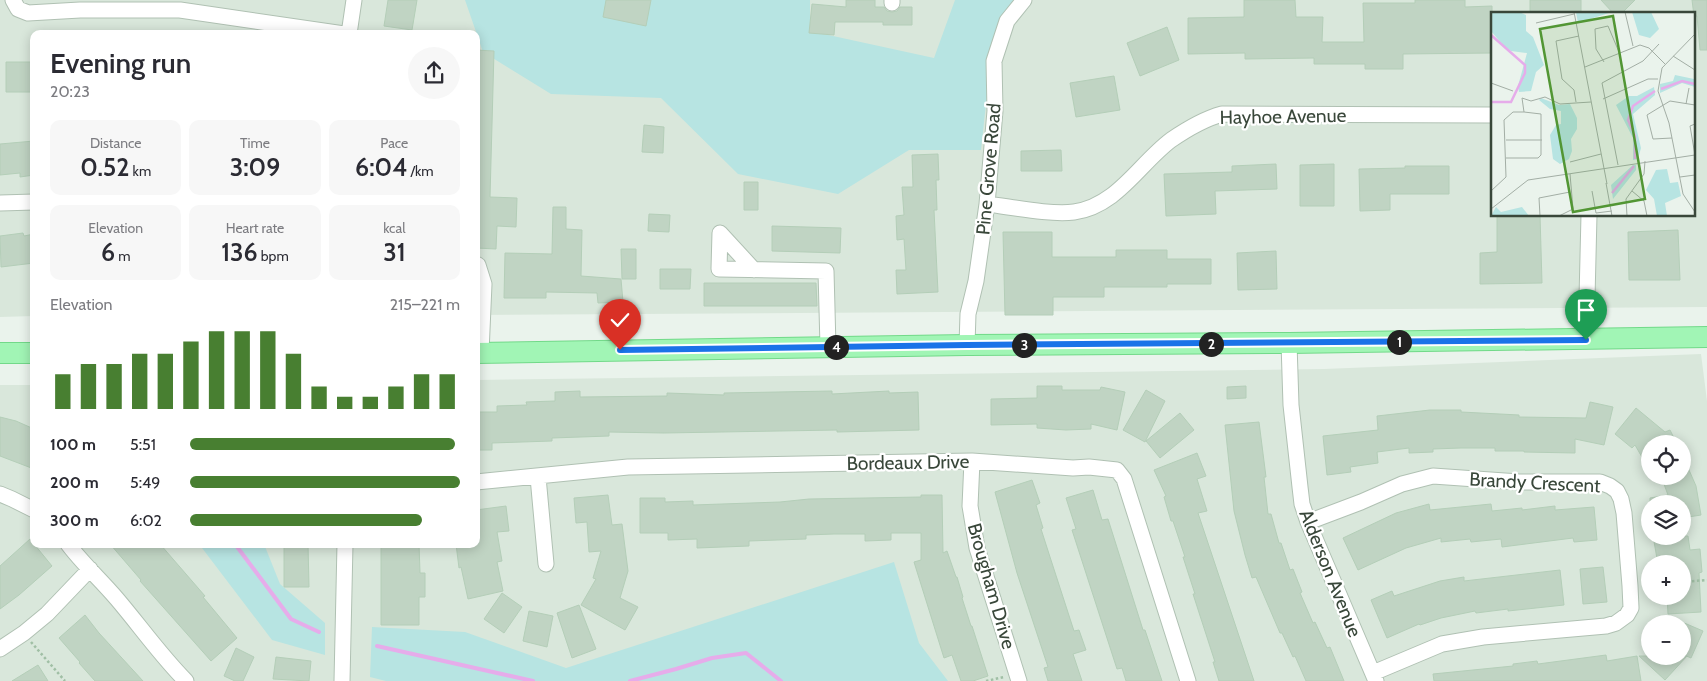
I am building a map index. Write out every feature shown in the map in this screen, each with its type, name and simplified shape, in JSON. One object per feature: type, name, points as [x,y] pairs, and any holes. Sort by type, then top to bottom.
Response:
[{"type":"main road","points":[[480,352],[967,345],[1586,340],[1707,337]]},
{"type":"main road","points":[[0,353],[30,353]]},
{"type":"street","points":[[13,0],[18,9],[28,13],[180,5],[321,30]]},
{"type":"street","points":[[350,30],[354,0]]},
{"type":"street","name":"Pine Grove Road","points":[[967,345],[968,314],[976,280],[987,204],[995,110],[994,60],[1007,21],[1024,0]]},
{"type":"street","name":"Hayhoe Avenue","points":[[987,204],[1056,212],[1075,212],[1097,205],[1115,195],[1129,179],[1171,141],[1206,119],[1222,114],[1491,116]]},
{"type":"street","points":[[0,203],[30,202]]},
{"type":"street","points":[[1586,340],[1589,216]]},
{"type":"street","points":[[754,270],[826,271],[828,347]]},
{"type":"street","points":[[480,271],[484,284],[480,338]]},
{"type":"street","name":"Alderson Avenue","points":[[1289,343],[1291,406],[1302,504],[1374,677]]},
{"type":"street","name":"Bordeaux Drive","points":[[480,482],[628,467],[972,460],[1117,470],[1124,480],[1188,681]]},
{"type":"street","name":"Brougham Drive","points":[[972,460],[970,506],[977,548],[1018,677]]},
{"type":"street","points":[[538,476],[546,564]]},
{"type":"street","name":"Brandy Crescent","points":[[1308,522],[1402,484],[1432,476],[1519,482],[1600,482],[1617,491],[1621,500],[1624,514],[1630,608],[1627,615],[1616,623],[1606,626],[1484,637],[1442,644],[1374,677]]},
{"type":"street","points":[[0,494],[30,508]]},
{"type":"street","points":[[72,548],[186,681]]},
{"type":"street","points":[[342,681],[346,548]]},
{"type":"street","points":[[0,649],[24,634],[47,614],[90,569]]},
{"type":"path","points":[[1691,581],[1707,580]]},
{"type":"path","points":[[24,634],[65,681]]},
{"type":"path","points":[[986,681],[1018,677]]},
{"type":"shaded area","points":[[0,0],[1707,0],[1707,307],[480,315],[480,30],[30,30],[30,316],[0,317]]},
{"type":"shaded area","points":[[465,0],[810,0],[810,31],[934,58],[955,0],[1017,0],[992,48],[981,150],[909,150],[838,194],[738,174],[661,98],[551,94],[483,52],[480,43],[480,30],[475,30]]},
{"type":"shaded area","points":[[1701,354],[1707,401],[1707,681],[0,681],[0,385],[30,385],[30,548],[480,548],[480,380],[1324,369]]},
{"type":"shaded area","points":[[202,548],[266,548],[280,584],[325,623],[325,655],[272,640]]},
{"type":"shaded area","points":[[894,562],[919,643],[948,681],[386,681],[370,677],[372,627],[465,632],[566,668]]},
{"type":"building","points":[[388,0],[417,0],[412,30],[384,26]]},
{"type":"building","points":[[606,0],[651,0],[646,26],[603,17]]},
{"type":"building","points":[[846,0],[875,0],[875,7],[884,7],[887,11],[892,12],[897,11],[900,7],[912,7],[912,25],[883,25],[883,22],[835,22],[834,35],[809,33],[812,4],[846,7]]},
{"type":"building","points":[[1244,0],[1295,0],[1296,17],[1323,17],[1322,42],[1364,42],[1363,3],[1415,3],[1415,0],[1465,0],[1465,7],[1492,6],[1491,53],[1403,54],[1403,69],[1365,69],[1365,64],[1314,64],[1314,58],[1245,59],[1245,53],[1188,54],[1188,18],[1244,17]]},
{"type":"building","points":[[1530,0],[1581,0],[1581,12],[1530,12]]},
{"type":"building","points":[[1601,0],[1635,0],[1623,12],[1612,12]]},
{"type":"building","points":[[1692,0],[1707,0],[1707,50],[1700,50],[1697,16],[1694,16]]},
{"type":"building","points":[[1167,27],[1179,60],[1140,76],[1127,43]]},
{"type":"building","points":[[480,50],[494,51],[490,197],[517,198],[516,227],[497,226],[496,249],[480,248]]},
{"type":"building","points":[[6,62],[30,62],[30,92],[6,92]]},
{"type":"building","points":[[1114,76],[1120,110],[1076,117],[1070,83]]},
{"type":"building","points":[[644,125],[664,127],[663,153],[642,152]]},
{"type":"building","points":[[30,141],[30,176],[20,177],[20,173],[0,175],[0,144]]},
{"type":"building","points":[[1061,150],[1062,171],[1021,171],[1021,151]]},
{"type":"building","points":[[938,154],[939,180],[936,180],[937,210],[934,210],[938,292],[897,294],[896,270],[906,270],[904,239],[897,240],[896,216],[904,215],[902,187],[913,187],[912,155]]},
{"type":"building","points":[[1276,164],[1277,189],[1215,191],[1216,214],[1166,216],[1164,174],[1232,172],[1232,166]]},
{"type":"building","points":[[1334,164],[1334,206],[1300,206],[1300,165]]},
{"type":"building","points":[[1405,166],[1449,166],[1449,194],[1390,194],[1390,210],[1360,211],[1359,169],[1405,168]]},
{"type":"building","points":[[744,182],[758,182],[758,210],[744,210]]},
{"type":"building","points":[[553,207],[566,207],[566,229],[582,230],[581,276],[621,279],[623,302],[598,303],[597,293],[546,292],[546,298],[504,298],[505,253],[552,254]]},
{"type":"building","points":[[649,214],[670,215],[669,232],[648,231]]},
{"type":"building","points":[[1497,216],[1540,216],[1542,283],[1480,284],[1480,253],[1497,252]]},
{"type":"building","points":[[772,226],[841,228],[840,253],[772,251]]},
{"type":"building","points":[[1678,230],[1680,280],[1629,280],[1628,232]]},
{"type":"building","points":[[1003,232],[1052,232],[1052,257],[1116,257],[1116,250],[1167,250],[1167,259],[1211,259],[1211,284],[1167,284],[1167,287],[1104,287],[1104,297],[1053,297],[1053,315],[1005,315]]},
{"type":"building","points":[[23,233],[24,236],[30,235],[30,263],[1,267],[0,236]]},
{"type":"building","points":[[621,249],[636,249],[636,279],[622,279]]},
{"type":"building","points":[[1276,251],[1277,289],[1238,290],[1237,253]]},
{"type":"building","points":[[660,269],[691,269],[690,289],[660,289]]},
{"type":"building","points":[[704,283],[816,283],[817,306],[704,306]]},
{"type":"building","points":[[1037,386],[1062,386],[1062,390],[1100,390],[1101,387],[1125,392],[1117,430],[1091,424],[1091,429],[1066,430],[1037,428],[1037,424],[991,425],[991,399],[1037,398]]},
{"type":"building","points":[[1246,386],[1246,398],[1227,399],[1227,387]]},
{"type":"building","points":[[1146,390],[1165,401],[1145,442],[1123,430]]},
{"type":"building","points":[[580,391],[580,397],[667,396],[667,393],[724,395],[724,393],[832,391],[832,394],[889,391],[889,393],[918,392],[919,430],[609,432],[609,436],[552,438],[552,441],[492,443],[492,450],[480,450],[480,412],[497,412],[497,406],[527,405],[526,402],[555,401],[555,392]]},
{"type":"building","points":[[1590,402],[1613,407],[1604,445],[1575,439],[1575,453],[1495,451],[1495,448],[1461,448],[1433,449],[1433,452],[1409,453],[1409,448],[1377,452],[1378,463],[1350,467],[1351,472],[1327,475],[1323,436],[1378,430],[1377,416],[1430,410],[1461,410],[1461,412],[1519,415],[1519,417],[1586,418]]},
{"type":"building","points":[[1636,408],[1665,432],[1670,430],[1672,435],[1641,435],[1641,455],[1635,445],[1632,448],[1615,434]]},
{"type":"building","points":[[1180,413],[1194,430],[1160,458],[1146,441]]},
{"type":"building","points":[[0,417],[30,427],[30,467],[0,456]]},
{"type":"building","points":[[1259,422],[1266,477],[1264,477],[1268,514],[1271,514],[1279,543],[1281,543],[1290,570],[1293,569],[1302,592],[1300,593],[1313,623],[1315,622],[1327,648],[1330,647],[1344,681],[1306,681],[1295,656],[1293,657],[1282,633],[1280,633],[1256,577],[1252,578],[1234,511],[1225,425]]},
{"type":"building","points":[[1197,453],[1206,476],[1197,479],[1207,511],[1198,513],[1254,681],[1219,681],[1213,662],[1215,662],[1193,594],[1195,594],[1183,557],[1185,557],[1173,521],[1171,521],[1164,497],[1166,496],[1154,470]]},
{"type":"building","points":[[1691,475],[1696,486],[1701,515],[1691,517],[1691,495],[1668,495],[1664,485],[1691,485]]},
{"type":"building","points":[[1032,480],[1040,503],[1036,505],[1043,528],[1041,529],[1074,631],[1079,630],[1086,650],[1073,654],[1082,681],[1048,681],[1044,668],[1048,667],[1017,573],[995,492]]},
{"type":"building","points":[[1093,490],[1102,520],[1108,519],[1143,630],[1145,630],[1162,681],[1126,681],[1122,668],[1117,669],[1072,530],[1076,529],[1066,498]]},
{"type":"building","points":[[608,495],[612,525],[622,524],[628,571],[620,598],[638,607],[625,630],[581,605],[596,579],[593,578],[601,551],[589,552],[587,522],[576,523],[574,498]]},
{"type":"building","points":[[921,495],[942,495],[943,553],[947,551],[957,577],[962,598],[988,676],[973,681],[961,681],[952,655],[944,658],[914,562],[921,560],[921,533],[891,533],[891,540],[865,541],[865,534],[806,535],[806,539],[749,541],[749,546],[697,548],[697,539],[668,540],[668,533],[640,533],[640,498],[665,498],[665,502],[693,501],[693,505],[809,499],[921,497]]},
{"type":"building","points":[[1429,504],[1430,510],[1491,504],[1492,511],[1555,506],[1555,510],[1594,507],[1597,540],[1574,542],[1573,538],[1502,547],[1501,539],[1471,542],[1470,539],[1441,542],[1441,538],[1406,548],[1358,570],[1343,538],[1396,513]]},
{"type":"building","points":[[506,506],[509,531],[497,532],[502,561],[497,562],[503,591],[468,599],[461,567],[459,568],[456,548],[480,548],[480,509]]},
{"type":"building","points":[[30,539],[30,548],[37,548],[52,566],[0,609],[0,566]]},
{"type":"building","points":[[1655,545],[1689,545],[1690,550],[1700,549],[1702,572],[1699,573],[1701,612],[1668,614],[1668,605],[1691,605],[1691,555],[1656,555]]},
{"type":"building","points":[[113,548],[163,548],[205,596],[203,597],[237,638],[211,661]]},
{"type":"building","points":[[284,548],[308,548],[309,587],[284,587]]},
{"type":"building","points":[[381,548],[419,548],[420,573],[425,573],[425,597],[419,597],[419,625],[381,625]]},
{"type":"building","points":[[1603,567],[1607,602],[1583,604],[1580,569]]},
{"type":"building","points":[[1560,570],[1564,605],[1508,611],[1508,609],[1476,613],[1475,611],[1419,624],[1387,638],[1371,600],[1392,591],[1394,596],[1440,581],[1464,577],[1464,581]]},
{"type":"building","points":[[502,593],[522,607],[504,633],[484,619]]},
{"type":"building","points":[[579,605],[596,649],[572,658],[557,613]]},
{"type":"building","points":[[529,611],[553,616],[547,647],[523,641]]},
{"type":"building","points":[[85,615],[143,681],[95,681],[79,663],[59,638]]},
{"type":"building","points":[[1691,626],[1703,631],[1691,658]]},
{"type":"building","points":[[236,648],[254,657],[243,681],[235,681],[224,676]]},
{"type":"building","points":[[1606,655],[1607,661],[1637,656],[1641,681],[1434,681],[1433,674],[1513,666],[1513,664],[1537,661],[1538,664]]},
{"type":"building","points":[[276,657],[311,661],[309,681],[273,679]]},
{"type":"building","points":[[38,665],[48,681],[12,681]]},
{"type":"building","points":[[1649,665],[1679,665],[1665,680]]},
{"type":"waterway","points":[[238,548],[291,619],[319,632]]},
{"type":"waterway","points":[[377,646],[533,681]]},
{"type":"waterway","points":[[630,681],[712,658],[746,653],[781,681]]},
{"type":"route","points":[[620,350],[1586,340]]}]
